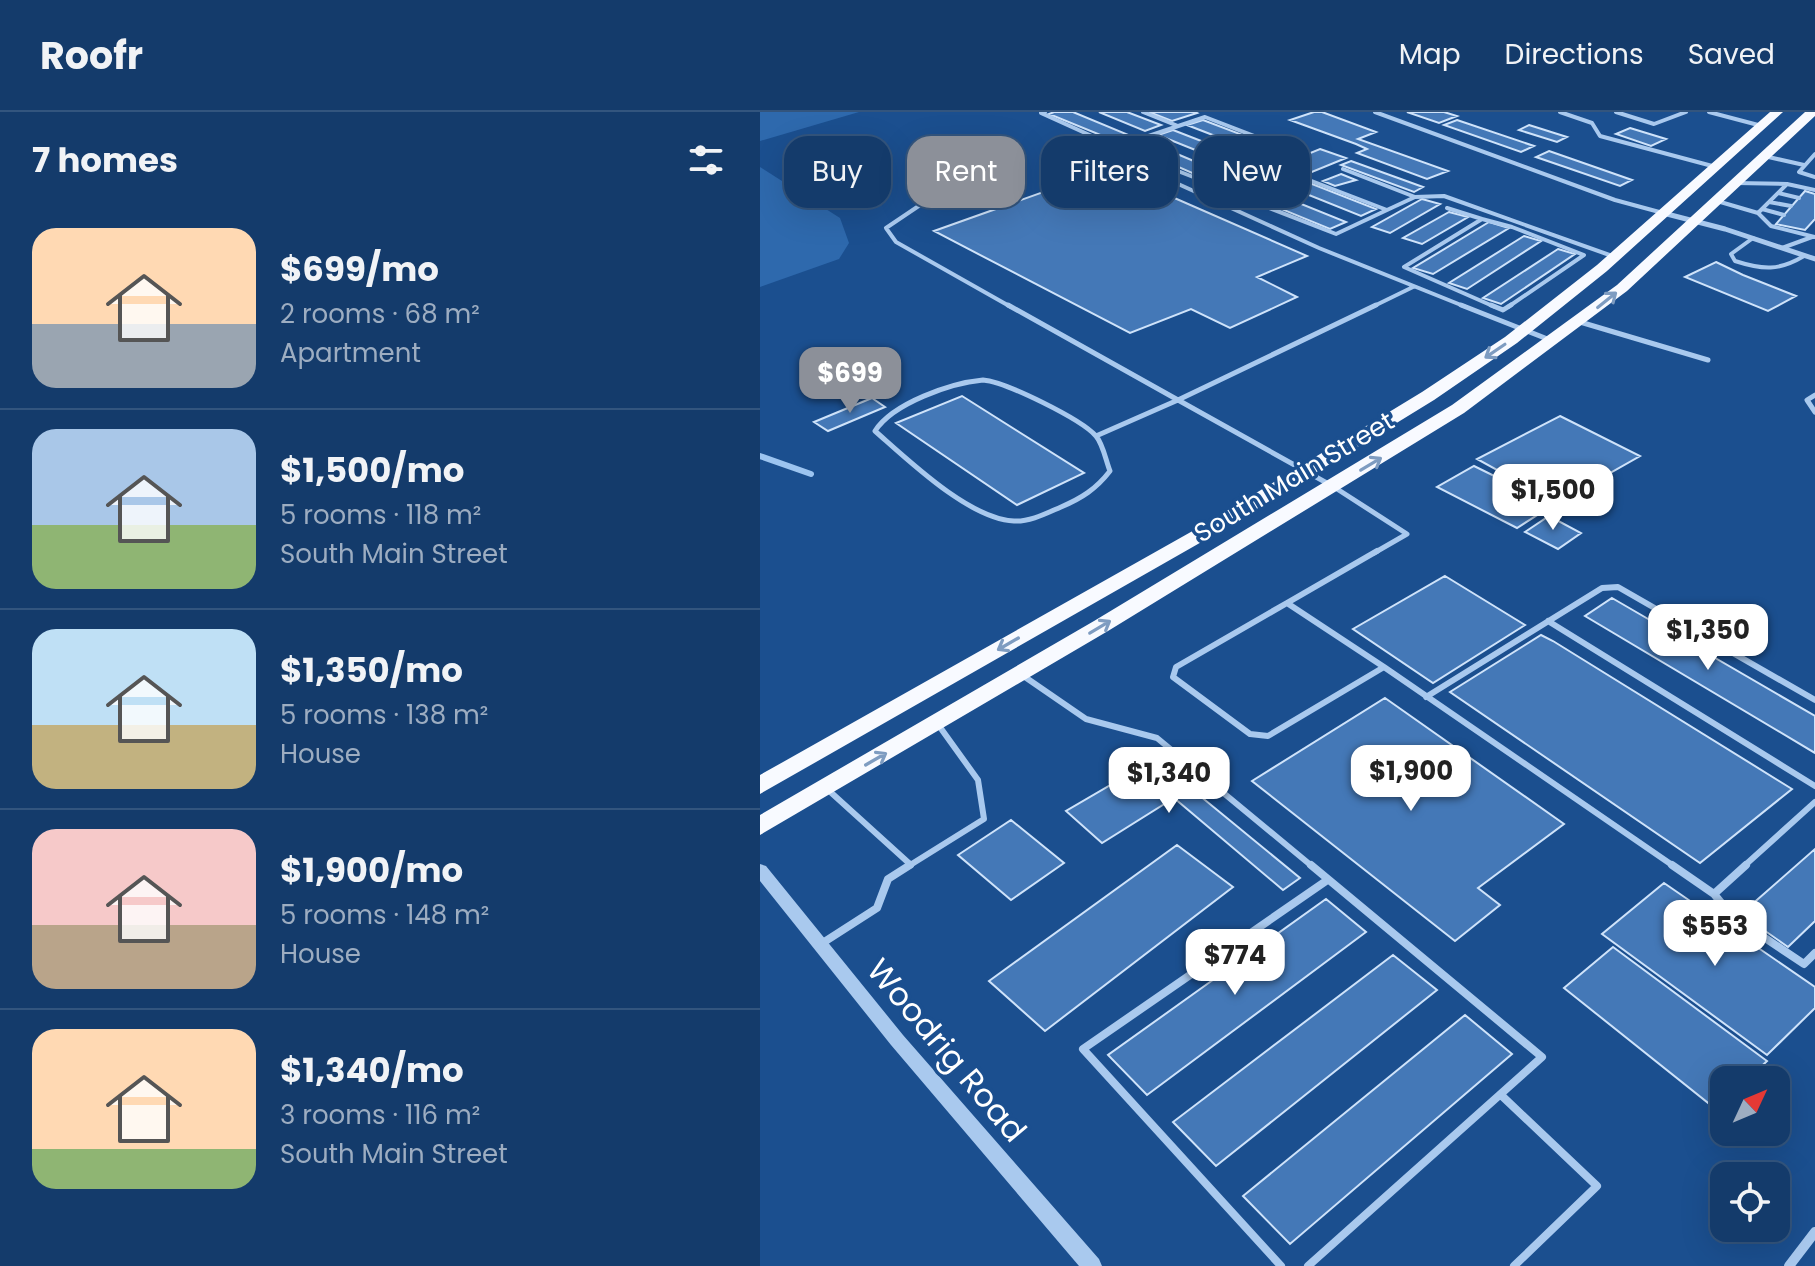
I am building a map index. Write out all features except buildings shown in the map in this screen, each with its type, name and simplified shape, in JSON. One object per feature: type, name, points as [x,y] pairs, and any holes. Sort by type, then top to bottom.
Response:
[{"type":"highway","name":"South Main Street","points":[[760,786],[1305,472],[1428,396],[1524,330],[1615,257],[1777,112]]},
{"type":"highway","name":"South Main Street","points":[[762,822],[1020,674],[1334,487],[1458,409],[1580,322],[1622,288],[1812,114]]},
{"type":"street","points":[[1663,213],[1815,259]]},
{"type":"street","name":"Woodrig Road","points":[[760,870],[897,1040],[1092,1266]]},
{"type":"street","points":[[1789,1266],[1815,1232]]},
{"type":"lane","points":[[1045,112],[1041,113],[1092,136]]},
{"type":"lane","points":[[1143,112],[1178,126]]},
{"type":"lane","points":[[1375,112],[1615,200],[1663,213]]},
{"type":"lane","points":[[1560,112],[1592,123],[1600,136],[1716,167]]},
{"type":"lane","points":[[1616,112],[1654,124],[1686,112]]},
{"type":"lane","points":[[1709,112],[1762,126]]},
{"type":"lane","points":[[1148,136],[1205,117],[1254,136]]},
{"type":"lane","points":[[1815,154],[1799,172],[1815,177]]},
{"type":"lane","points":[[1764,156],[1804,165]]},
{"type":"lane","points":[[1343,169],[1415,197]]},
{"type":"lane","points":[[1310,180],[1389,211]]},
{"type":"lane","points":[[1736,183],[1787,184],[1815,190]]},
{"type":"lane","points":[[1178,184],[1319,248],[1554,341]]},
{"type":"lane","points":[[1760,211],[1787,184]]},
{"type":"lane","points":[[1778,193],[1799,198]]},
{"type":"lane","points":[[1269,208],[1336,234],[1415,197],[1431,195],[1460,200],[1615,257]]},
{"type":"lane","points":[[1460,200],[1447,208],[1482,219],[1584,255],[1503,310],[1404,267],[1482,219]]},
{"type":"lane","points":[[1717,201],[1784,215]]},
{"type":"lane","points":[[1769,202],[1791,206]]},
{"type":"lane","points":[[916,208],[886,228],[896,242],[1334,487],[1407,534],[1176,667],[1173,677],[1250,734],[1268,736],[1384,667]]},
{"type":"lane","points":[[1760,211],[1771,226],[1814,236]]},
{"type":"lane","points":[[1782,248],[1814,236]]},
{"type":"lane","points":[[1753,238],[1731,254],[1735,261],[1769,272],[1783,269],[1804,256]]},
{"type":"lane","points":[[1096,436],[1413,287]]},
{"type":"lane","points":[[1580,322],[1708,360]]},
{"type":"lane","points":[[989,381],[1022,393],[1096,436],[1110,471],[1094,490],[1047,513],[1012,522],[983,511],[929,476],[875,431],[881,419],[906,404],[952,387],[989,381]]},
{"type":"lane","points":[[1815,395],[1807,400],[1815,412]]},
{"type":"lane","points":[[1426,697],[1602,588],[1618,587],[1815,700]]},
{"type":"lane","points":[[1287,603],[1714,894],[1732,916],[1804,964],[1815,953]]},
{"type":"lane","points":[[1548,621],[1815,786]]},
{"type":"lane","points":[[1020,674],[1086,719],[1157,738],[1542,1057],[1308,1266]]},
{"type":"lane","points":[[821,945],[877,908],[888,879],[984,819],[978,780],[937,723]]},
{"type":"lane","points":[[826,788],[911,865]]},
{"type":"lane","points":[[1714,894],[1815,802]]},
{"type":"lane","points":[[1281,1266],[1083,1049],[1326,881]]},
{"type":"lane","points":[[1501,1095],[1597,1186],[1514,1266]]},
{"type":"shaded area","points":[[760,112],[859,112],[760,141]]},
{"type":"shaded area","points":[[760,167],[784,182],[784,208],[824,208],[840,218],[849,243],[839,259],[760,287]]},
{"type":"waterway","points":[[760,456],[811,474]]}]
